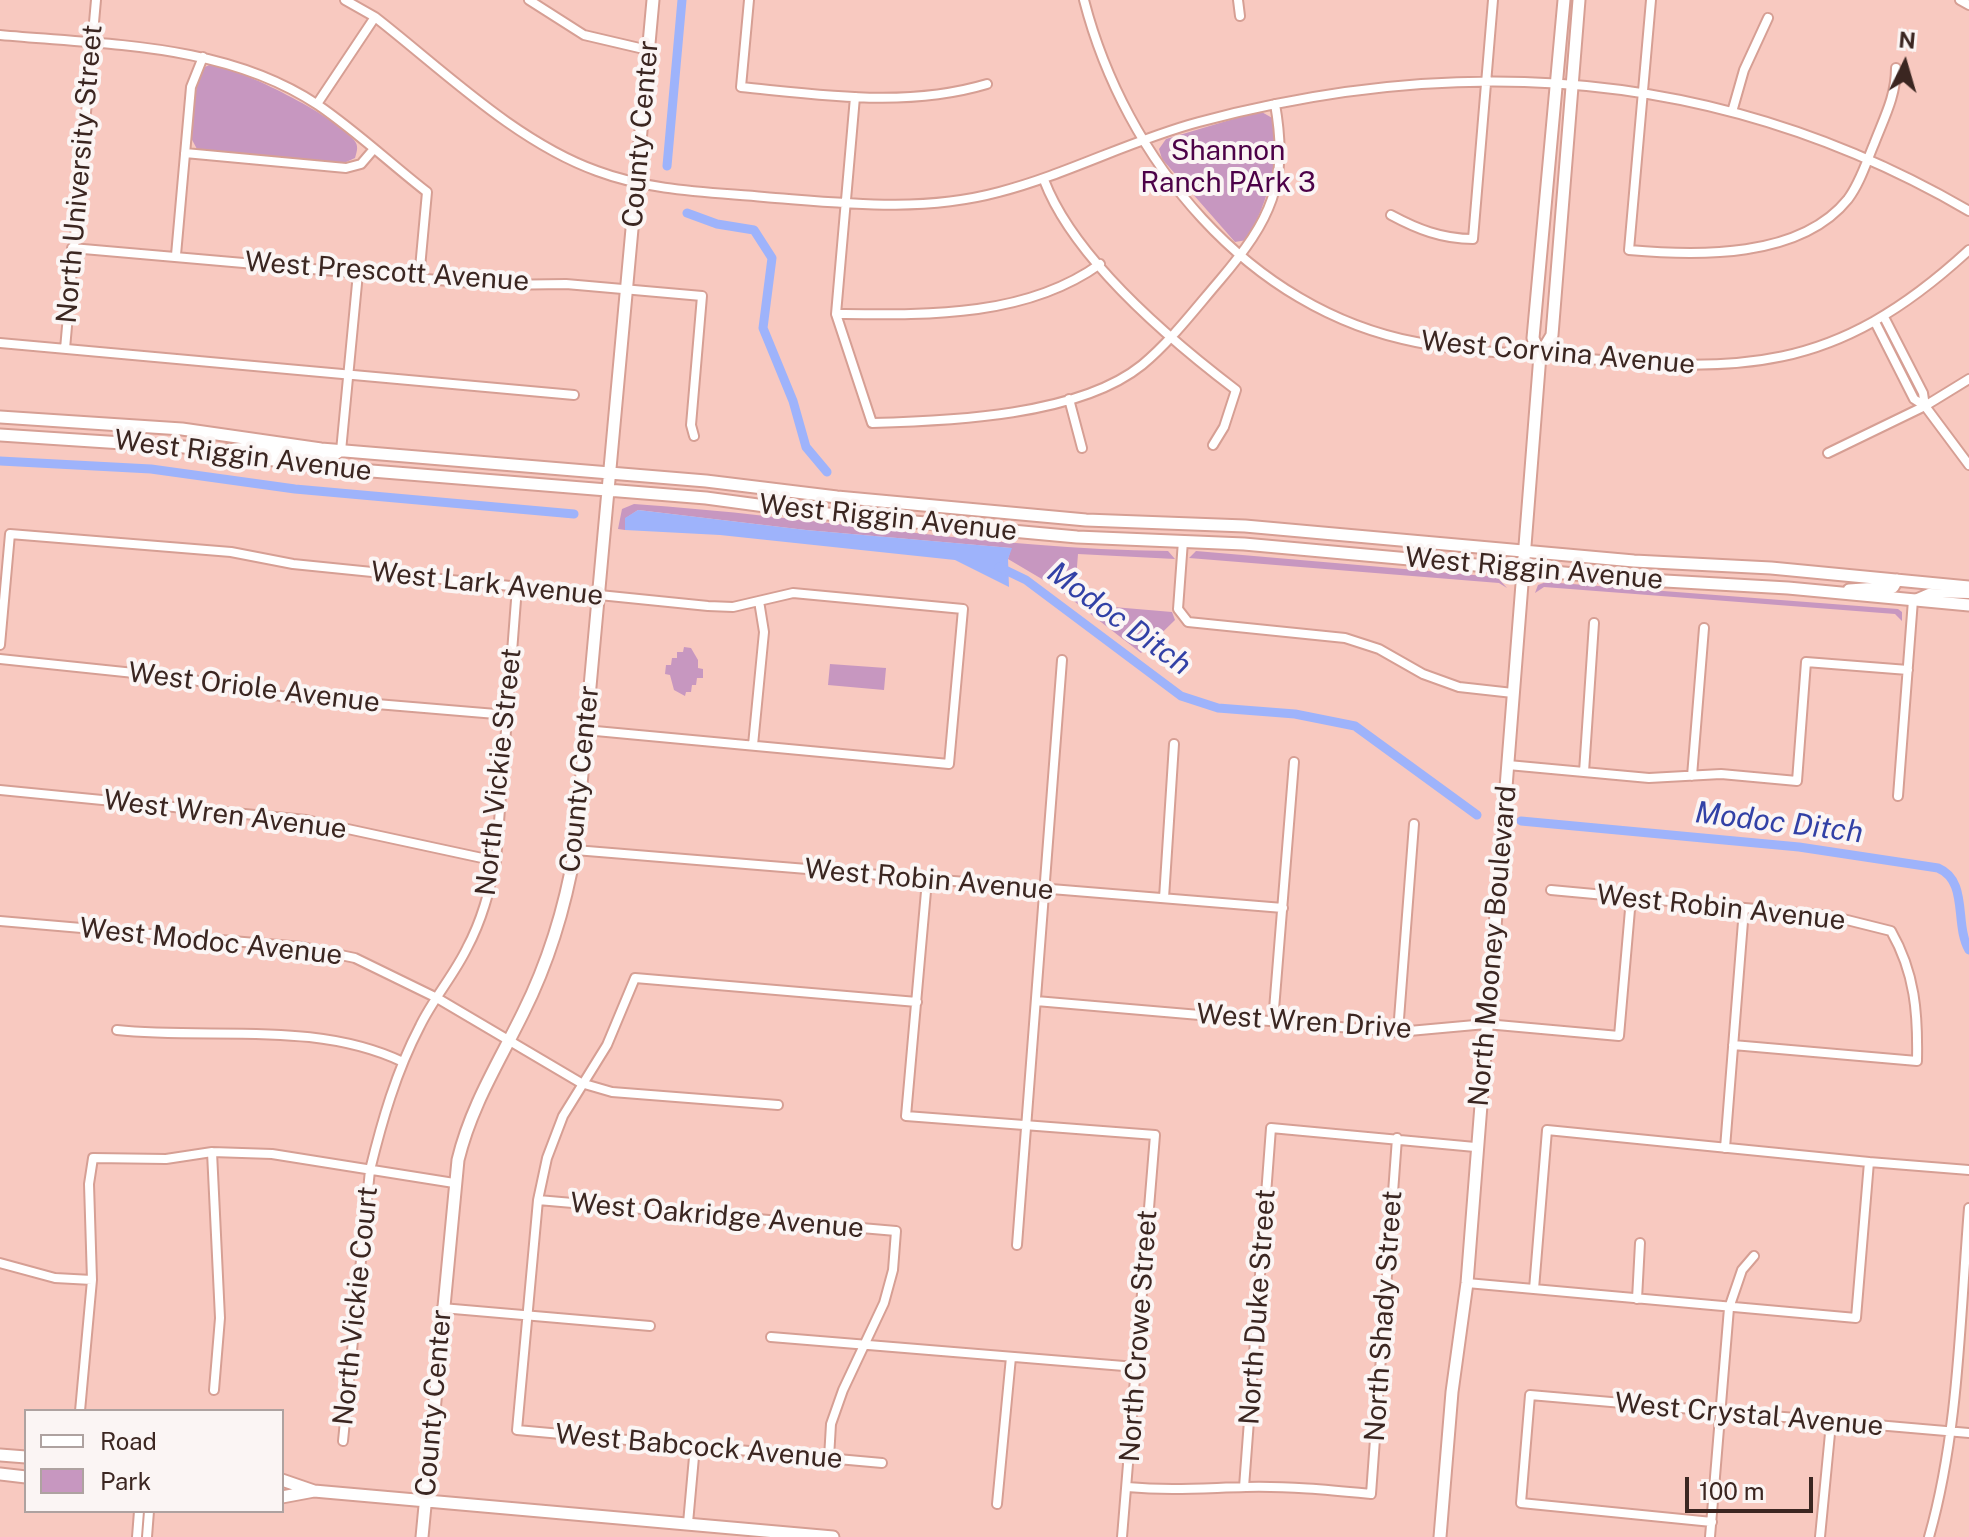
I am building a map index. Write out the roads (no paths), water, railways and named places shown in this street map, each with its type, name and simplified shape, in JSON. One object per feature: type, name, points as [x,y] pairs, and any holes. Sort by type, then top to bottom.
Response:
[{"type":"main road","name":"County Center","points":[[422,1537],[454,1183],[464,1136],[549,956],[566,903],[575,850],[653,0]]},
{"type":"main road","name":"North Mooney Boulevard","points":[[1540,355],[1533,338],[1564,0]]},
{"type":"main road","name":"North Mooney Boulevard","points":[[1440,1537],[1452,1392],[1467,1283],[1475,1147],[1540,355],[1552,335],[1579,0]]},
{"type":"main road","name":"West Riggin Avenue","points":[[0,417],[191,430],[341,451],[1086,520],[1245,526],[1524,552],[1969,587]]},
{"type":"main road","name":"West Riggin Avenue","points":[[0,435],[82,438],[221,452],[312,466],[609,493],[706,498],[807,512],[1067,537],[1183,541],[1845,592],[1969,605]]},
{"type":"main road","points":[[221,452],[244,446],[326,458],[341,451]]},
{"type":"main road","points":[[1845,592],[1861,586],[1893,587],[1897,580]]},
{"type":"main road","points":[[0,1455],[24,1457]]},
{"type":"main road","points":[[0,1474],[24,1477]]},
{"type":"main road","points":[[284,1481],[314,1491],[833,1537]]},
{"type":"main road","points":[[284,1497],[314,1491]]},
{"type":"street","name":"North University Street","points":[[65,349],[96,0]]},
{"type":"street","points":[[345,0],[375,17],[539,144],[586,167],[636,183],[846,203],[928,206],[995,194],[1044,180],[1194,123],[1275,104],[1340,91],[1486,80],[1572,83],[1641,93],[1732,112],[1868,159],[1969,211]]},
{"type":"street","points":[[529,0],[553,18],[596,40],[648,50]]},
{"type":"street","points":[[749,0],[741,87],[855,97],[916,97],[987,84]]},
{"type":"street","name":"West Corvina Avenue","points":[[1084,0],[1108,73],[1143,140],[1203,220],[1240,255],[1307,302],[1355,324],[1414,342],[1661,366],[1729,365],[1807,350],[1875,322],[1928,287],[1969,250]]},
{"type":"street","points":[[1238,0],[1240,16]]},
{"type":"street","points":[[1391,215],[1416,229],[1454,239],[1473,239],[1493,0]]},
{"type":"street","points":[[1651,0],[1629,250],[1722,253],[1789,237],[1822,221],[1842,205],[1856,186],[1896,91],[1896,68]]},
{"type":"street","points":[[1960,0],[1969,5]]},
{"type":"street","points":[[317,104],[375,17]]},
{"type":"street","points":[[1732,112],[1744,70],[1768,18]]},
{"type":"street","points":[[0,35],[203,57],[255,73],[317,104],[427,192],[419,279]]},
{"type":"street","points":[[176,255],[191,87],[203,57]]},
{"type":"street","points":[[855,97],[836,314],[872,423],[973,417],[1069,399],[1117,381],[1140,366],[1170,337],[1262,227],[1276,191],[1281,153],[1275,104]]},
{"type":"street","points":[[185,153],[346,168],[361,164],[373,150]]},
{"type":"street","points":[[1044,180],[1061,215],[1100,264],[1170,337],[1236,390],[1224,427],[1213,445]]},
{"type":"street","name":"West Prescott Avenue","points":[[72,248],[419,279],[702,296],[691,425],[694,436]]},
{"type":"street","points":[[836,314],[918,314],[990,307],[1042,295],[1073,283],[1100,264]]},
{"type":"street","points":[[341,451],[358,273]]},
{"type":"street","points":[[1884,317],[1923,393],[1925,406]]},
{"type":"street","points":[[1875,322],[1914,399],[1925,406],[1969,465]]},
{"type":"street","points":[[0,343],[574,395]]},
{"type":"street","points":[[1828,453],[1925,406],[1969,379]]},
{"type":"street","points":[[1069,399],[1082,448]]},
{"type":"street","name":"West Lark Avenue","points":[[0,645],[10,534],[231,552],[293,564],[722,608],[793,593],[963,609],[949,764],[753,745]]},
{"type":"street","points":[[1183,541],[1178,609],[1181,616],[1196,624],[1345,638],[1379,649],[1423,674],[1459,687],[1513,693]]},
{"type":"street","name":"North Vickie Street","points":[[370,1170],[403,1062],[467,949],[487,904],[496,861],[517,587]]},
{"type":"street","points":[[1898,796],[1913,600],[1929,593],[1969,594]]},
{"type":"street","points":[[585,730],[753,745],[764,632],[759,601]]},
{"type":"street","points":[[1584,772],[1594,623]]},
{"type":"street","points":[[1692,776],[1704,628]]},
{"type":"street","name":"West Oriole Avenue","points":[[0,659],[182,678],[281,696],[508,715]]},
{"type":"street","points":[[1017,1245],[1062,660]]},
{"type":"street","points":[[1508,765],[1649,778],[1721,774],[1797,781],[1806,662],[1908,670]]},
{"type":"street","points":[[1164,898],[1174,744]]},
{"type":"street","points":[[1273,1022],[1294,762]]},
{"type":"street","name":"West Wren Avenue","points":[[0,790],[306,820],[496,861]]},
{"type":"street","points":[[1398,1032],[1414,824]]},
{"type":"street","name":"West Robin Avenue","points":[[575,850],[1283,908]]},
{"type":"street","points":[[927,880],[906,1116],[1027,1126]]},
{"type":"street","name":"West Robin Avenue","points":[[1551,890],[1831,916],[1891,931],[1906,957],[1917,1003],[1917,1061],[1733,1045]]},
{"type":"street","name":"West Wren Drive","points":[[1036,1001],[1398,1032],[1486,1024],[1619,1036],[1631,898]]},
{"type":"street","points":[[1725,1148],[1744,909]]},
{"type":"street","name":"West Modoc Avenue","points":[[0,921],[302,947],[355,958],[510,1038],[581,1083],[612,1092],[778,1105]]},
{"type":"street","points":[[527,1315],[538,1200],[557,1130],[581,1083],[607,1045],[635,978],[917,1002]]},
{"type":"street","points":[[117,1030],[171,1036],[334,1039],[372,1047],[403,1062]]},
{"type":"street","name":"North Crowe Street","points":[[1027,1126],[1155,1135],[1122,1537]]},
{"type":"street","name":"North Duke Street","points":[[1244,1487],[1271,1128],[1397,1138]]},
{"type":"street","points":[[1534,1289],[1547,1130],[1969,1170]]},
{"type":"street","points":[[1397,1138],[1475,1147]]},
{"type":"street","name":"North Shady Street","points":[[1244,1487],[1371,1494],[1397,1138]]},
{"type":"street","points":[[80,1409],[92,1280],[89,1184],[93,1158],[166,1159],[212,1152],[272,1154],[454,1183]]},
{"type":"street","points":[[212,1152],[220,1318],[214,1390]]},
{"type":"street","points":[[1467,1283],[1856,1318],[1869,1162]]},
{"type":"street","name":"North Vickie Court","points":[[343,1441],[370,1170]]},
{"type":"street","name":"West Oakridge Avenue","points":[[538,1200],[896,1231],[893,1270],[884,1303],[862,1344]]},
{"type":"street","points":[[1929,1537],[1942,1492],[1964,1330],[1969,1208]]},
{"type":"street","points":[[1637,1299],[1640,1243]]},
{"type":"street","points":[[1710,1537],[1729,1308],[1742,1270],[1754,1256]]},
{"type":"street","points":[[0,1263],[55,1278],[92,1280]]},
{"type":"street","points":[[442,1308],[650,1326]]},
{"type":"street","name":"West Babcock Avenue","points":[[527,1315],[517,1430],[882,1463]]},
{"type":"street","points":[[771,1337],[1136,1367]]},
{"type":"street","points":[[829,1458],[831,1424],[862,1344]]},
{"type":"street","points":[[997,1504],[1011,1357]]},
{"type":"street","name":"West Crystal Avenue","points":[[1712,1522],[1521,1503],[1530,1395],[1949,1434],[1969,1433]]},
{"type":"street","points":[[1820,1537],[1831,1423]]},
{"type":"street","points":[[688,1523],[695,1446]]},
{"type":"street","points":[[1127,1487],[1179,1492],[1244,1487]]},
{"type":"street","points":[[137,1537],[139,1513]]},
{"type":"street","points":[[147,1537],[149,1513]]},
{"type":"water","points":[[638,510],[806,530],[1012,548],[1008,559],[1009,587],[955,560],[720,535],[625,530],[625,518]]},
{"type":"waterway","points":[[667,166],[682,0]]},
{"type":"waterway","points":[[687,213],[717,224],[754,230],[772,258],[763,328],[793,401],[806,447],[827,472]]},
{"type":"waterway","points":[[0,461],[151,469],[295,489],[574,514]]},
{"type":"waterway","name":"Modoc Ditch","points":[[999,567],[1026,580],[1181,696],[1218,708],[1295,714],[1355,726],[1477,815]]},
{"type":"waterway","name":"Modoc Ditch","points":[[1521,821],[1799,847],[1938,868],[1948,874],[1954,883],[1969,950]]},
{"type":"park label","name":"Shannon Ranch PArk 3","points":[[1228,167]]}]
